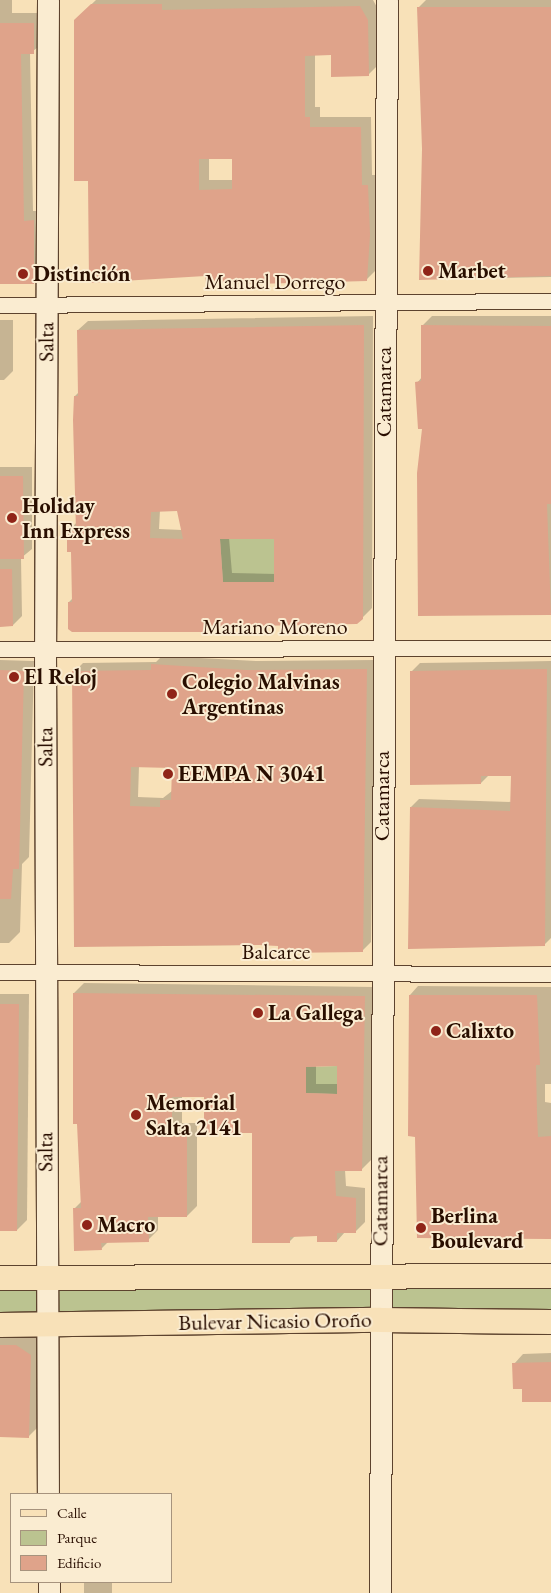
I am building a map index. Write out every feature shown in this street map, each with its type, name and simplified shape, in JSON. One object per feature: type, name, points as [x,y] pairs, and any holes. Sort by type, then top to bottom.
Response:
[{"type":"main road","name":"Salta","points":[[48,0],[45,650],[48,1493]]},
{"type":"main road","name":"Catamarca","points":[[380,1593],[379,1275],[387,0]]},
{"type":"main road","name":"Bulevar Nicasio Oroño","points":[[0,1278],[379,1275],[551,1276]]},
{"type":"main road","name":"Bulevar Nicasio Oroño","points":[[0,1325],[380,1320],[551,1322]]},
{"type":"street","name":"Manuel Dorrego","points":[[0,305],[551,301]]},
{"type":"street","name":"Mariano Moreno","points":[[0,649],[551,648]]},
{"type":"street","name":"Balcarce","points":[[0,972],[551,974]]},
{"type":"green space","points":[[220,539],[274,539],[274,582],[223,582]]},
{"type":"green space","points":[[337,1066],[337,1094],[306,1093],[306,1067]]},
{"type":"green space","points":[[551,1276],[551,1322],[0,1325],[0,1278]]},
{"type":"building","points":[[91,4],[162,4],[162,10],[360,6],[368,20],[369,76],[331,77],[331,55],[305,56],[305,117],[310,117],[310,127],[361,127],[362,185],[368,185],[370,235],[367,281],[251,284],[206,283],[205,276],[89,283],[88,181],[74,181],[74,20]],"holes":[[[199,159],[232,159],[232,189],[199,190]]]},
{"type":"building","points":[[417,7],[551,7],[551,276],[419,280],[422,149]]},
{"type":"building","points":[[0,23],[34,23],[34,54],[21,54],[24,221],[34,220],[34,284],[0,284]]},
{"type":"building","points":[[364,325],[363,619],[357,624],[211,627],[211,632],[72,632],[68,629],[68,602],[72,602],[71,552],[67,552],[67,531],[76,531],[73,420],[74,396],[78,396],[77,330]],"holes":[[[177,511],[183,539],[150,538],[151,512]],[[220,539],[274,539],[274,582],[223,582]]]},
{"type":"building","points":[[421,325],[551,326],[551,504],[547,504],[551,615],[418,616],[417,473],[422,429],[418,429],[415,382],[421,381]]},
{"type":"building","name":"Holiday Inn Express","points":[[0,476],[23,476],[24,559],[0,559]]},
{"type":"building","points":[[0,569],[12,569],[13,626],[0,627]]},
{"type":"building","points":[[151,664],[246,670],[367,669],[363,952],[278,953],[278,946],[259,945],[74,947],[72,671],[151,670]],"holes":[[[131,767],[172,768],[171,800],[160,800],[160,807],[130,806]]]},
{"type":"building","points":[[547,669],[545,946],[408,949],[410,807],[510,811],[511,776],[481,776],[481,784],[410,785],[410,671]]},
{"type":"building","points":[[0,670],[24,671],[19,869],[13,869],[11,899],[0,899]]},
{"type":"building","points":[[73,993],[365,996],[362,1171],[335,1171],[336,1196],[356,1198],[356,1233],[337,1233],[337,1242],[317,1242],[317,1236],[290,1237],[290,1243],[252,1243],[252,1133],[204,1133],[204,1097],[172,1097],[172,1133],[187,1133],[187,1217],[148,1217],[149,1242],[101,1243],[102,1250],[74,1251],[73,1208],[81,1208],[77,1124],[73,1124]],"holes":[[[337,1066],[337,1094],[306,1093],[306,1067]]]},
{"type":"building","points":[[409,995],[537,995],[540,1065],[536,1065],[538,1137],[551,1136],[551,1239],[417,1238],[415,1137],[408,1136]]},
{"type":"building","points":[[0,1004],[19,1004],[17,1231],[0,1231]]},
{"type":"building","points":[[0,1345],[16,1345],[31,1355],[29,1438],[0,1437]]},
{"type":"building","points":[[551,1362],[551,1402],[522,1402],[522,1389],[513,1389],[512,1363]]},
{"type":"place","name":"Marbet","points":[[428,271]]},
{"type":"place","name":"Distinción","points":[[23,274]]},
{"type":"place","name":"Holiday Inn Express","points":[[12,518]]},
{"type":"place","name":"El Reloj","points":[[14,677]]},
{"type":"place","name":"Colegio Malvinas Argentinas","points":[[172,694]]},
{"type":"place","name":"EEMPA N 3041","points":[[168,774]]},
{"type":"place","name":"La Gallega","points":[[258,1013]]},
{"type":"place","name":"Calixto","points":[[436,1031]]},
{"type":"place","name":"Memorial Salta 2141","points":[[136,1115]]},
{"type":"place","name":"Macro","points":[[87,1225]]},
{"type":"place","name":"Berlina Boulevard","points":[[421,1228]]}]
